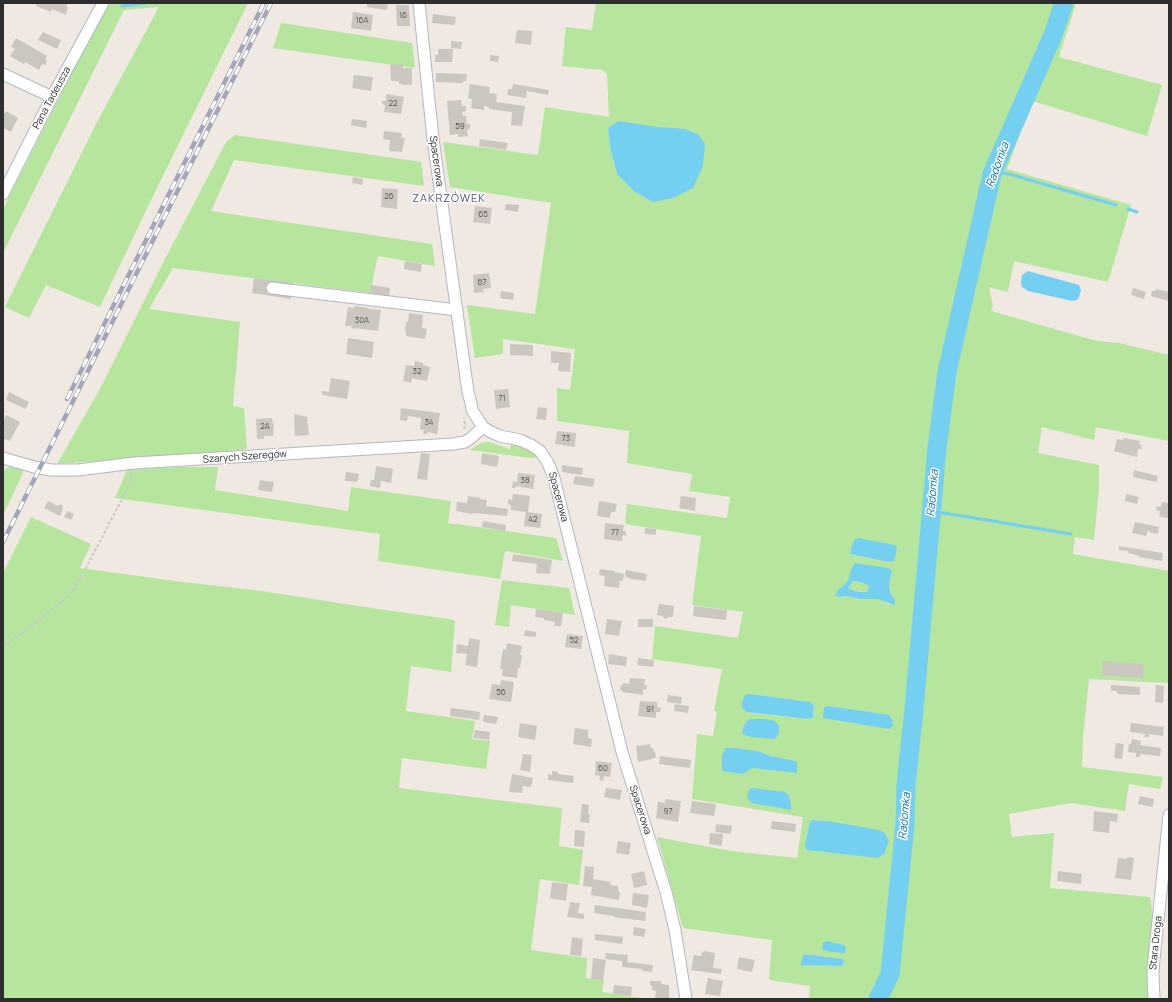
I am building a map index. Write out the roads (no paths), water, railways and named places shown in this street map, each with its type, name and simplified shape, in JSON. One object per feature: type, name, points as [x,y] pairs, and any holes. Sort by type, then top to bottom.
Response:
[{"type":"street","name":"Pana Tadeusza","points":[[3,194],[52,97],[103,3]]},
{"type":"street","name":"Spacerowa","points":[[419,3],[433,139],[472,410],[483,427],[489,431],[500,436],[525,441],[536,448],[544,456],[551,470],[622,752],[666,892],[675,930],[686,999]]},
{"type":"street","points":[[3,74],[52,97]]},
{"type":"street","points":[[272,288],[457,310]]},
{"type":"street","name":"Szarych Szeregów","points":[[4,461],[51,470],[78,470],[134,464],[453,444],[465,442],[483,427]]},
{"type":"street","name":"Stara Droga","points":[[1154,999],[1153,974],[1166,873],[1169,821]]},
{"type":"water","points":[[618,121],[658,127],[685,129],[698,134],[705,144],[703,166],[693,188],[673,198],[653,202],[634,191],[617,174],[610,148],[608,128]]},
{"type":"water","points":[[1028,271],[1079,285],[1081,290],[1079,297],[1077,300],[1072,301],[1028,291],[1022,287],[1021,282],[1022,275]]},
{"type":"water","points":[[858,538],[895,545],[897,548],[894,561],[888,562],[850,554],[854,540]]},
{"type":"water","points":[[855,563],[888,568],[892,571],[889,587],[895,600],[895,605],[877,599],[860,599],[846,596],[835,596],[838,590],[848,581],[852,567]],"holes":[[[857,581],[868,585],[869,588],[867,592],[855,591],[848,588],[852,582]]]},
{"type":"water","points":[[751,694],[810,702],[814,705],[813,718],[808,719],[747,712],[742,708],[742,703],[745,695]]},
{"type":"water","points":[[828,706],[889,715],[892,719],[893,726],[889,729],[823,718],[824,707]]},
{"type":"water","points":[[749,719],[775,721],[779,726],[779,733],[775,739],[751,737],[742,734],[744,725]]},
{"type":"water","points":[[725,748],[761,752],[797,762],[797,773],[752,768],[743,774],[722,771],[722,757]]},
{"type":"water","points":[[752,788],[785,792],[789,796],[791,810],[752,803],[747,798],[749,790]]},
{"type":"water","points":[[813,820],[874,829],[884,832],[889,841],[884,854],[878,858],[807,850],[805,846],[810,821]]},
{"type":"water","points":[[826,941],[844,945],[846,948],[845,953],[823,950],[823,943]]},
{"type":"water","points":[[804,954],[843,959],[844,963],[842,966],[801,965]]},
{"type":"waterway","points":[[122,6],[147,3]]},
{"type":"waterway","name":"Radomka","points":[[878,999],[890,974],[905,824],[906,785],[937,448],[947,372],[992,174],[1053,35],[1064,3]]},
{"type":"waterway","points":[[992,174],[1009,174],[1116,205]]},
{"type":"waterway","points":[[1128,209],[1137,212]]},
{"type":"waterway","points":[[932,511],[1071,534]]},
{"type":"railway","points":[[67,399],[264,3]]},
{"type":"railway","points":[[3,542],[271,3]]},
{"type":"district","name":"ZAKRZÓWEK","points":[[449,199]]}]
